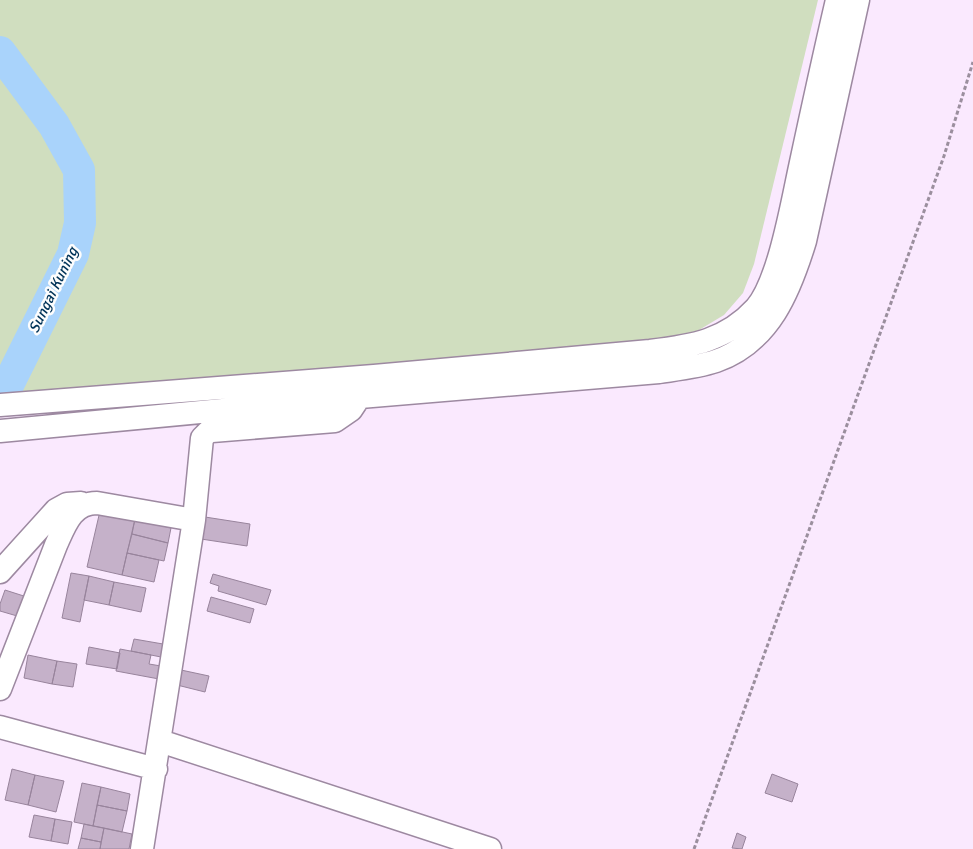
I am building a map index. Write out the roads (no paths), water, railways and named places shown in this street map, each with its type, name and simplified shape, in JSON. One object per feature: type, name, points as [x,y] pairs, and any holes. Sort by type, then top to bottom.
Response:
[{"type":"street","points":[[5,404],[374,376],[682,347],[705,342],[724,334],[742,321],[756,307],[768,287],[778,259],[837,0]]},
{"type":"street","points":[[3,430],[360,397],[650,373],[693,367],[718,360],[746,344],[758,334],[774,316],[785,297],[805,241],[858,0]]},
{"type":"street","points":[[142,849],[194,520],[202,438],[208,432],[335,421],[348,414],[374,376]]},
{"type":"street","points":[[0,689],[62,530],[78,508],[87,503]]},
{"type":"street","points":[[0,572],[56,510],[67,504],[97,503],[194,520]]},
{"type":"street","points":[[0,727],[156,769]]},
{"type":"street","points":[[160,741],[490,849]]},
{"type":"waterway","name":"Sungai Kuning","points":[[0,52],[54,125],[79,170],[80,223],[73,254],[6,389],[0,396]]}]
